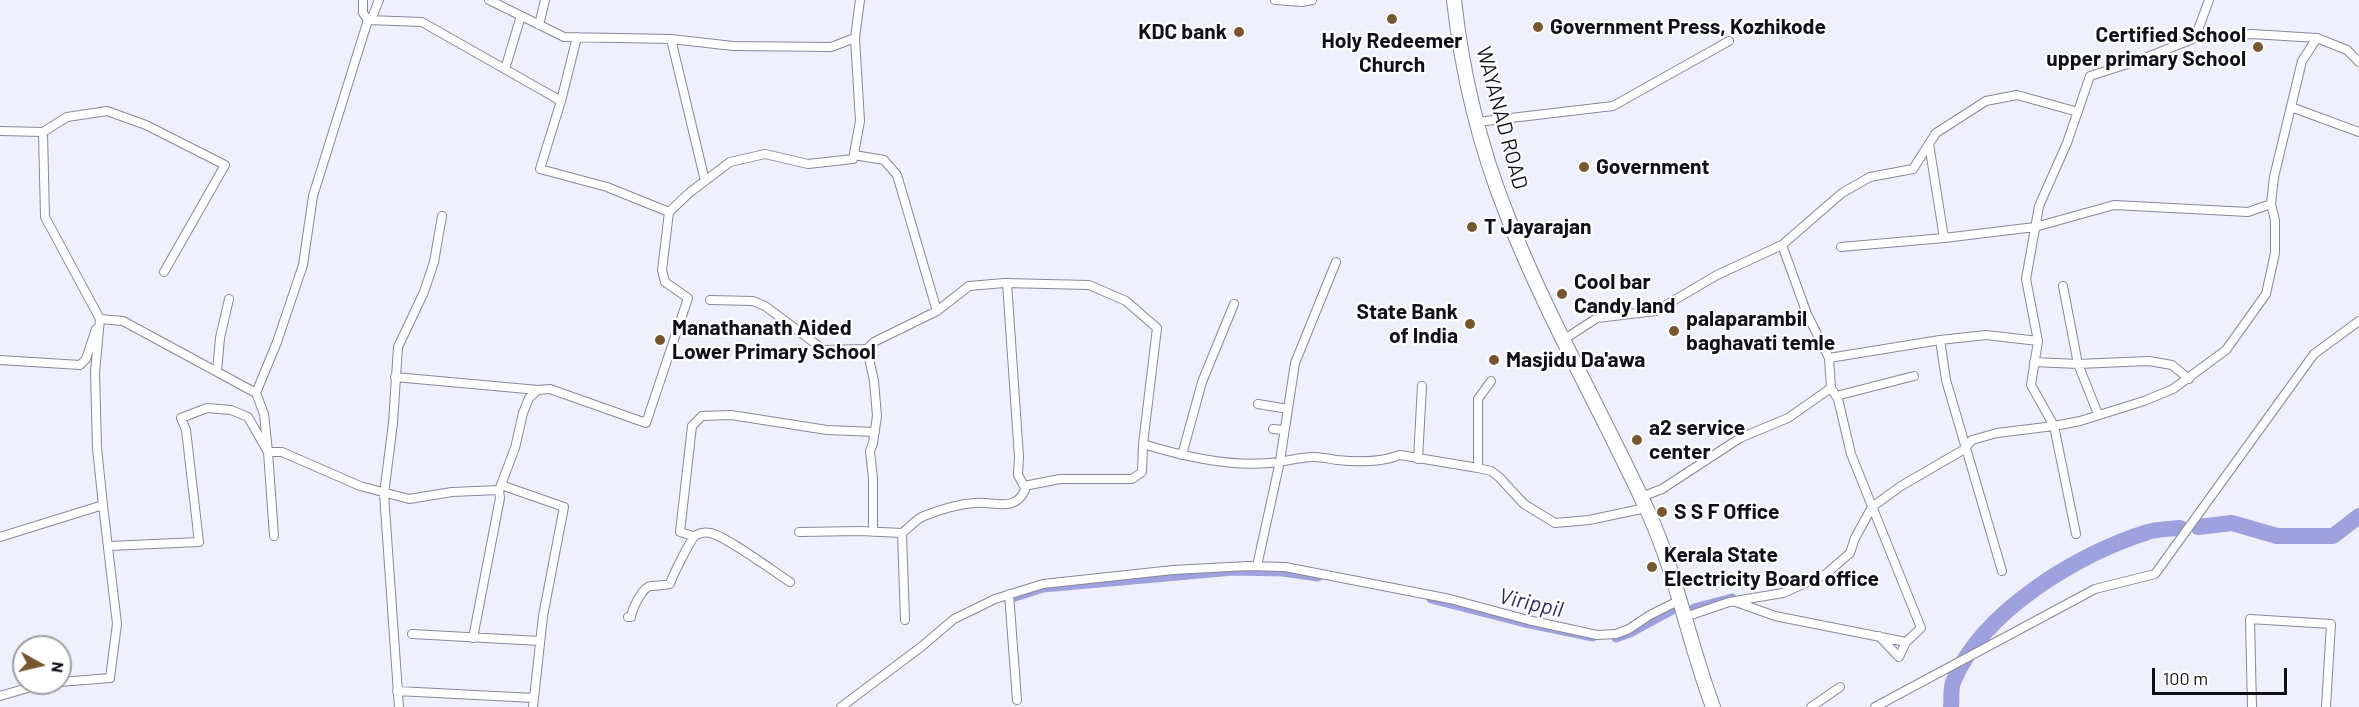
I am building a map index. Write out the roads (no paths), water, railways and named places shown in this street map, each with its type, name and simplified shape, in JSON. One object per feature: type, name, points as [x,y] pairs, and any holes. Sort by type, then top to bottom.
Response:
[{"type":"highway","name":"WAYANAD ROAD","points":[[1454,0],[1465,71],[1477,122],[1485,153],[1507,216],[1563,340],[1643,502],[1664,552],[1713,707]]},
{"type":"street","points":[[363,0],[363,14],[370,20],[422,22],[561,101]]},
{"type":"street","points":[[256,393],[277,342],[303,265],[313,196],[370,20],[380,0]]},
{"type":"street","points":[[489,0],[564,37],[671,39],[733,46],[831,47],[855,38]]},
{"type":"street","points":[[539,25],[545,0]]},
{"type":"street","points":[[395,377],[538,390],[550,389],[646,423],[688,298],[665,282],[662,270],[669,212],[730,162],[765,154],[808,164],[853,159],[860,121],[855,38],[860,0]]},
{"type":"street","points":[[1275,0],[1302,2],[1311,0]]},
{"type":"street","points":[[2195,38],[2209,0]]},
{"type":"street","points":[[505,69],[521,16]]},
{"type":"street","points":[[2076,534],[2054,426],[2031,385],[2038,340],[2026,279],[2039,206],[2079,112],[2091,76],[2195,38],[2252,34],[2317,38],[2347,50],[2359,62]]},
{"type":"street","points":[[577,37],[561,101],[540,169],[607,187],[669,212]]},
{"type":"street","points":[[1685,617],[1734,601],[1783,593],[1826,574],[1850,553],[1855,537],[1872,507],[1900,486],[1963,450],[1972,440],[1997,433],[2080,421],[2144,401],[2173,389],[2226,350],[2266,294],[2275,253],[2275,220],[2271,204],[2274,177],[2302,62],[2317,38]]},
{"type":"street","points":[[671,39],[705,181]]},
{"type":"street","points":[[1477,122],[1613,106],[1729,41]]},
{"type":"street","points":[[1563,340],[1597,318],[1656,311],[1717,275],[1782,245],[1842,194],[1870,177],[1913,169],[1936,133],[1986,101],[2017,95],[2079,112]]},
{"type":"street","points":[[2291,107],[2359,132]]},
{"type":"street","points":[[0,131],[43,132],[67,117],[107,111],[146,125],[225,165],[164,272]]},
{"type":"street","points":[[43,132],[45,217],[100,320],[95,372],[97,448],[117,624],[110,678],[72,681]]},
{"type":"street","points":[[1929,144],[1944,238]]},
{"type":"street","points":[[854,155],[884,159],[897,175],[937,310]]},
{"type":"street","points":[[1841,247],[2035,227],[2114,205],[2248,212],[2271,204]]},
{"type":"street","points":[[399,707],[384,494],[393,423],[398,347],[424,292],[434,262],[442,216]]},
{"type":"street","points":[[1782,245],[1807,314],[1829,358],[1833,392],[1851,454],[1921,628],[1906,642],[1899,657],[1878,635]]},
{"type":"street","points":[[1257,566],[1280,461],[1295,363],[1336,262]]},
{"type":"street","points":[[800,532],[902,533],[921,517],[938,511],[976,502],[1005,506],[1023,495],[1024,486],[1018,475],[1019,457],[1007,283]]},
{"type":"street","points":[[710,300],[753,301],[765,306],[824,350],[867,349],[874,342],[937,310],[969,286],[1007,283],[1089,285],[1126,301],[1157,328],[1143,444],[1142,472],[1132,479],[1069,478],[1024,486]]},
{"type":"street","points":[[2063,286],[2078,364],[2098,414]]},
{"type":"street","points":[[217,371],[220,338],[230,299]]},
{"type":"street","points":[[1182,454],[1202,382],[1234,304]]},
{"type":"street","points":[[0,360],[80,366],[86,359],[100,320]]},
{"type":"street","points":[[100,320],[123,321],[256,393],[264,414],[274,536]]},
{"type":"street","points":[[1875,707],[2095,589],[2155,574],[2314,354],[2359,321]]},
{"type":"street","points":[[1829,358],[1986,335],[2038,340]]},
{"type":"street","points":[[1940,340],[1946,380],[2002,571]]},
{"type":"street","points":[[867,349],[874,381],[877,416],[870,450],[873,479],[873,532]]},
{"type":"street","points":[[2034,362],[2078,364],[2149,361],[2172,365],[2189,379]]},
{"type":"street","points":[[1143,444],[1228,462],[1264,464],[1318,457],[1341,460],[1390,459],[1400,455],[1432,459],[1491,471],[1524,504],[1555,523],[1589,520],[1643,502],[1740,438],[1788,418],[1833,392],[1914,376]]},
{"type":"street","points":[[1478,468],[1478,399],[1491,381]]},
{"type":"street","points":[[1418,459],[1422,386]]},
{"type":"street","points":[[473,638],[500,488],[515,448],[523,413],[529,398],[538,390]]},
{"type":"street","points":[[1258,404],[1288,409]]},
{"type":"street","points":[[109,546],[199,542],[186,429],[181,418],[207,408],[231,410],[248,417],[268,452]]},
{"type":"street","points":[[790,582],[719,536],[702,533],[693,536],[680,532],[692,426],[702,416],[731,415],[827,430],[875,432]]},
{"type":"street","points":[[1273,429],[1284,430]]},
{"type":"street","points":[[268,452],[282,452],[333,476],[384,494],[409,499],[500,488],[564,507],[540,641],[533,707]]},
{"type":"street","points":[[0,537],[103,505]]},
{"type":"street","points":[[902,533],[905,620]]},
{"type":"street","points":[[628,617],[632,617],[633,605],[647,587],[670,584],[674,570],[681,564],[693,536]]},
{"type":"street","points":[[841,707],[921,647],[954,619],[1009,594],[1043,584],[1173,570],[1285,567],[1416,591],[1597,635],[1616,634],[1629,629],[1680,600]]},
{"type":"street","points":[[1009,594],[1017,700]]},
{"type":"street","points":[[1734,601],[1775,616],[1906,642]]},
{"type":"street","points":[[2252,707],[2250,619],[2331,624],[2326,707]]},
{"type":"street","points":[[412,634],[540,641]]},
{"type":"street","points":[[1811,707],[1840,687]]},
{"type":"street","points":[[397,691],[534,698]]},
{"type":"waterway","points":[[2198,527],[2232,523],[2277,536],[2333,536],[2359,516]]},
{"type":"waterway","points":[[1951,707],[1953,683],[1968,655],[1987,631],[2010,608],[2036,588],[2093,554],[2152,531],[2180,528]]},
{"type":"waterway","points":[[1015,597],[1043,588],[1233,571],[1283,572],[1318,577]]},
{"type":"waterway","points":[[1694,608],[1732,598]]},
{"type":"waterway","name":"Virippil","points":[[1431,599],[1525,623],[1593,637]]},
{"type":"waterway","name":"Virippil","points":[[1616,638],[1678,607]]},
{"type":"place","name":"Holy Redeemer Church","points":[[1392,19]]},
{"type":"place","name":"Government Press, Kozhikode","points":[[1538,27]]},
{"type":"place","name":"KDC bank","points":[[1239,32]]},
{"type":"place","name":"Certified School upper primary School","points":[[2258,47]]},
{"type":"place","name":"Government","points":[[1584,167]]},
{"type":"place","name":"T Jayarajan","points":[[1472,227]]},
{"type":"place","name":"Cool bar Candy land","points":[[1562,294]]},
{"type":"place","name":"State Bank of India","points":[[1470,324]]},
{"type":"place","name":"palaparambil baghavati temle","points":[[1674,331]]},
{"type":"place","name":"Manathanath Aided Lower Primary School","points":[[660,340]]},
{"type":"place","name":"Masjidu Da'awa","points":[[1494,360]]},
{"type":"place","name":"a2 service center","points":[[1637,440]]},
{"type":"place","name":"S S F Office","points":[[1662,512]]},
{"type":"place","name":"Kerala State Electricity Board office","points":[[1652,567]]}]
